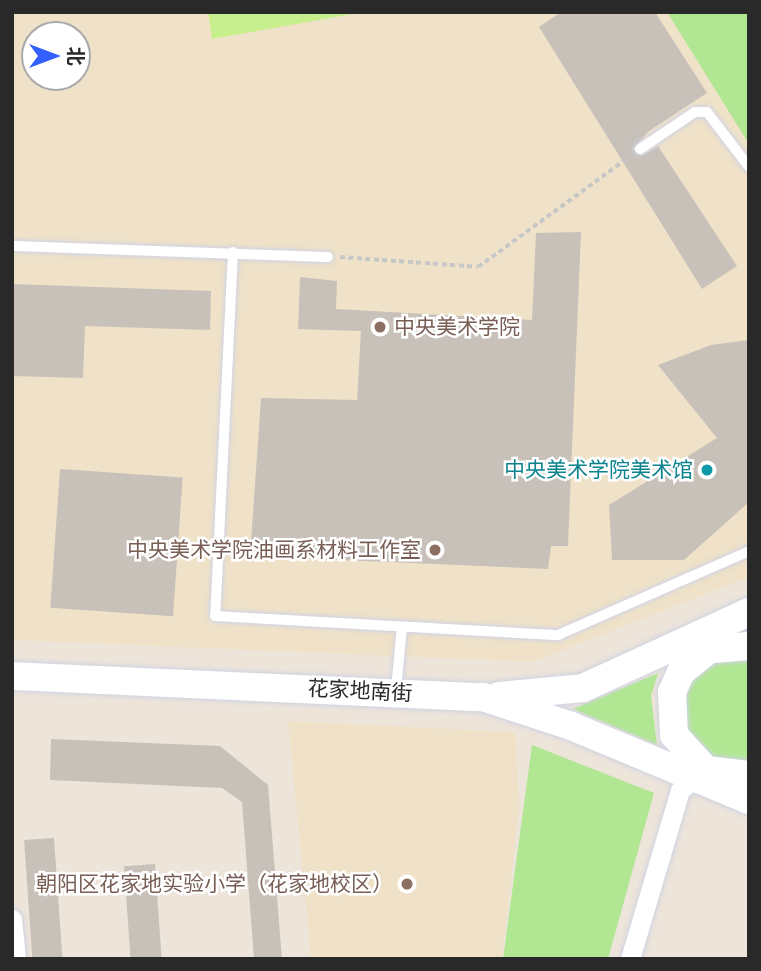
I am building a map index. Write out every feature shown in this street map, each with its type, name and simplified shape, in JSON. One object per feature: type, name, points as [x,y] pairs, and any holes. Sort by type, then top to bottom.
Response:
[{"type":"street","points":[[746,613],[727,647],[681,672],[669,713],[674,735],[704,775],[749,800]]},
{"type":"street","points":[[483,697],[583,688],[746,613]]},
{"type":"street","points":[[666,652],[727,647]]},
{"type":"street","name":"花家地南街","points":[[12,676],[483,697],[656,762],[704,775]]},
{"type":"street","points":[[630,959],[680,790],[704,775],[749,775]]},
{"type":"street","points":[[12,919],[16,959]]},
{"type":"lane","points":[[639,149],[695,112],[707,112],[749,167]]},
{"type":"lane","points":[[12,246],[328,257]]},
{"type":"lane","points":[[233,252],[215,616],[558,635],[749,551]]},
{"type":"lane","points":[[396,692],[402,627]]},
{"type":"path","points":[[328,257],[478,267],[639,149]]},
{"type":"shaded area","name":"中央美术学院","points":[[12,12],[749,12],[749,577],[533,662],[12,640]]},
{"type":"shaded area","name":"朝阳区花家地实验小学（花家地校区）","points":[[288,721],[516,732],[519,809],[502,959],[311,959]]},
{"type":"green space","points":[[208,12],[364,12],[212,39]]},
{"type":"green space","points":[[667,12],[749,12],[749,144]]},
{"type":"green space","points":[[720,660],[749,660],[749,760],[742,762],[709,756],[686,729],[685,695],[692,680]]},
{"type":"green space","points":[[658,673],[651,696],[657,745],[573,709]]},
{"type":"green space","points":[[532,745],[654,793],[608,959],[503,959]]},
{"type":"building","points":[[561,12],[655,12],[707,93],[649,131],[633,149],[641,156],[658,146],[737,266],[702,289],[539,27]]},
{"type":"building","name":"中央美术学院","points":[[581,232],[568,546],[551,546],[548,569],[250,556],[261,398],[357,400],[361,331],[298,329],[300,277],[337,281],[336,309],[532,320],[536,233]]},
{"type":"building","points":[[12,284],[211,291],[210,330],[85,326],[83,378],[12,376]]},
{"type":"building","name":"中央美术学院美术馆","points":[[749,340],[749,502],[684,560],[612,560],[609,505],[717,438],[658,365],[711,345]]},
{"type":"building","points":[[60,469],[183,478],[173,616],[50,608]]},
{"type":"building","points":[[51,739],[220,746],[268,785],[282,959],[254,959],[242,802],[222,788],[50,780]]},
{"type":"building","points":[[54,838],[62,959],[32,959],[24,840]]},
{"type":"building","points":[[155,864],[162,959],[131,959],[124,866]]},
{"type":"place","name":"中央美术学院","points":[[380,327]]},
{"type":"place","name":"中央美术学院美术馆","points":[[707,470]]},
{"type":"place","name":"中央美术学院油画系材料工作室","points":[[435,550]]},
{"type":"place","name":"朝阳区花家地实验小学（花家地校区）","points":[[407,884]]}]
